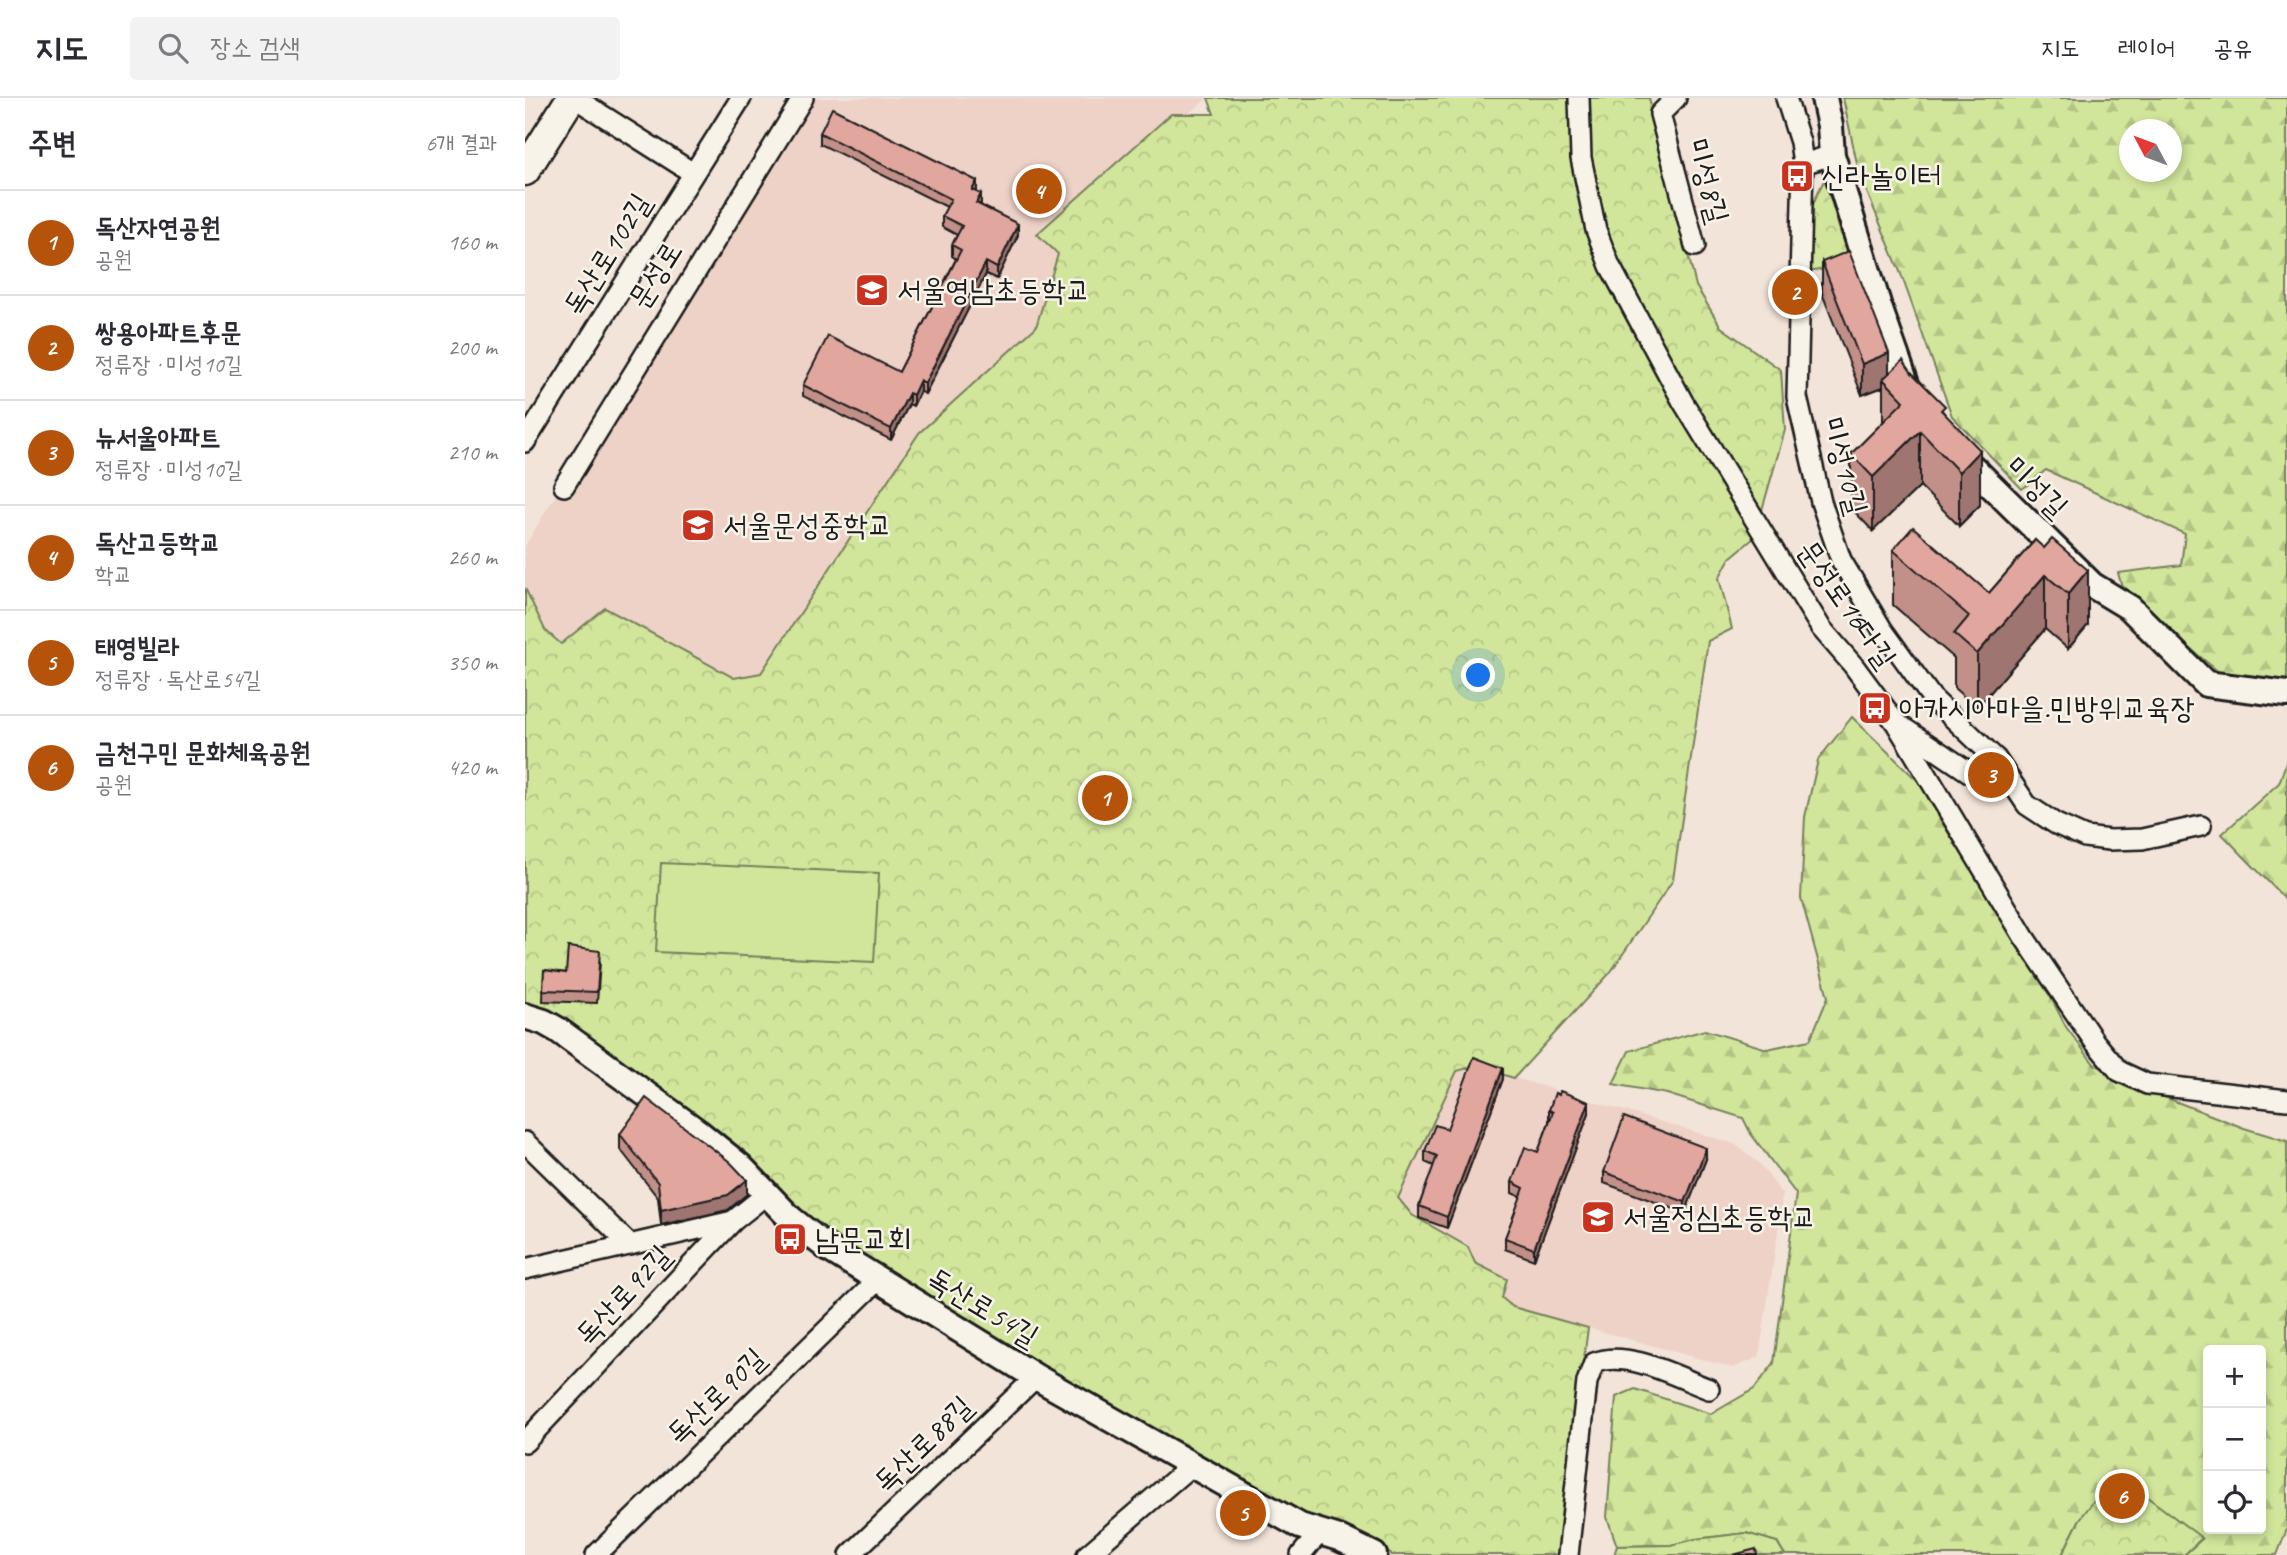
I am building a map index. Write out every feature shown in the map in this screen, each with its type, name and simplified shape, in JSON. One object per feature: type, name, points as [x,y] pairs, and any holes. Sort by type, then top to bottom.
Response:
[{"type":"main road","points":[[525,144],[554,98]]},
{"type":"main road","points":[[525,171],[573,98]]},
{"type":"street","points":[[573,98],[693,173]]},
{"type":"street","name":"독산로102길","points":[[525,442],[741,98]]},
{"type":"street","name":"문성로","points":[[564,486],[803,98]]},
{"type":"street","name":"문성로16다길","points":[[1579,98],[1581,158],[1596,230],[1610,266],[1683,402],[1821,628],[1853,665],[1896,723],[2024,937],[2094,1041],[2119,1071],[2147,1084],[2287,1100]]},
{"type":"street","name":"미성8길","points":[[1676,98],[1660,114],[1695,246]]},
{"type":"street","points":[[1786,98],[1800,142],[1803,164],[1832,155]]},
{"type":"street","points":[[1824,98],[1832,155],[1879,307],[1913,402],[1922,417]]},
{"type":"street","name":"미성10길","points":[[1803,164],[1797,397],[1821,502],[1841,560],[1889,638],[1931,698],[1996,758],[2027,804],[2056,824],[2085,837],[2142,839],[2201,826]]},
{"type":"street","name":"미성길","points":[[1940,436],[2092,585],[2130,608],[2206,684],[2287,694]]},
{"type":"street","points":[[1896,723],[1975,776],[1996,758]]},
{"type":"street","name":"독산로54길","points":[[525,1016],[544,1022],[569,1038],[698,1132],[740,1166],[813,1238],[878,1280],[1037,1377],[1300,1526],[1374,1555]]},
{"type":"street","points":[[525,1142],[630,1245]]},
{"type":"street","name":"독산로92길","points":[[525,1442],[733,1221],[768,1193]]},
{"type":"street","points":[[525,1269],[733,1221]]},
{"type":"street","name":"독산로90길","points":[[596,1555],[878,1280]]},
{"type":"street","points":[[1568,1555],[1587,1382],[1594,1363],[1607,1357],[1628,1359],[1709,1389]]},
{"type":"street","name":"독산로88길","points":[[850,1555],[1037,1377]]},
{"type":"street","points":[[1087,1555],[1193,1464]]},
{"type":"street","points":[[1301,1555],[1320,1532]]},
{"type":"shaded area","points":[[816,98],[1208,98],[1037,235],[1059,254],[1036,327],[919,433],[761,673],[734,678],[605,608],[561,644],[545,630],[525,588],[525,546],[550,504],[664,343]]},
{"type":"shaded area","name":"서울정심초등학교","points":[[1475,1066],[1735,1144],[1760,1164],[1782,1194],[1759,1357],[1733,1368],[1513,1307],[1502,1298],[1506,1278],[1475,1263],[1468,1247],[1412,1215],[1397,1198],[1457,1071]]},
{"type":"green space","points":[[1208,98],[1649,98],[1696,286],[1721,327],[1781,370],[1785,430],[1754,538],[1730,558],[1719,578],[1732,629],[1708,641],[1673,880],[1610,973],[1514,1078],[1475,1066],[1457,1071],[1398,1198],[1412,1215],[1468,1247],[1475,1263],[1507,1279],[1502,1298],[1513,1307],[1588,1328],[1558,1555],[1392,1555],[1375,1544],[1323,1523],[1080,1392],[828,1234],[736,1151],[556,1020],[525,1004],[525,588],[545,630],[561,644],[605,608],[734,678],[761,673],[919,433],[1036,327],[1058,254],[1037,234],[1171,114],[1214,114]]},
{"type":"green space","points":[[1843,98],[2287,98],[2287,683],[2220,673],[2124,594],[2118,573],[2181,565],[2185,534],[2046,470],[2022,489],[1952,416],[1901,274],[1859,173]]},
{"type":"green space","points":[[1825,179],[1841,234],[1857,263],[1808,272],[1810,213]]},
{"type":"green space","points":[[1852,717],[1921,784],[1941,821],[2037,970],[2066,1027],[2094,1064],[2141,1088],[2244,1128],[2287,1141],[2287,1529],[2277,1555],[2184,1555],[2202,1539],[2080,1519],[2062,1555],[1785,1555],[1777,1542],[1746,1533],[1671,1545],[1617,1546],[1607,1517],[1616,1397],[1635,1389],[1711,1414],[1754,1389],[1774,1363],[1796,1194],[1751,1134],[1743,1118],[1667,1094],[1613,1084],[1629,1051],[1705,1030],[1767,1049],[1810,1040],[1828,997],[1801,898],[1805,817],[1818,760]]},
{"type":"green space","points":[[2287,760],[2287,901],[2222,834],[2279,783]]},
{"type":"green space","points":[[661,863],[879,873],[874,962],[656,952]]},
{"type":"green space","points":[[2115,1473],[2202,1538],[2184,1555],[2062,1555],[2080,1519]]},
{"type":"green space","points":[[1746,1533],[1777,1542],[1785,1555],[1614,1555],[1617,1546],[1671,1545]]},
{"type":"building","points":[[832,108],[977,181],[972,190],[981,194],[976,203],[1018,224],[997,268],[986,262],[925,383],[920,380],[913,395],[909,393],[891,429],[803,385],[828,336],[899,372],[961,250],[952,245],[962,226],[942,216],[951,199],[820,133]]},
{"type":"building","points":[[1849,251],[1889,353],[1862,364],[1822,262]]},
{"type":"building","points":[[1903,360],[1912,373],[1945,406],[1941,410],[1980,450],[1959,472],[1920,431],[1873,477],[1851,454],[1904,401],[1883,379]]},
{"type":"building","points":[[1913,527],[1989,593],[2035,540],[2044,548],[2052,539],[2088,570],[2068,594],[2045,575],[1977,654],[1954,634],[1969,616],[1893,550]]},
{"type":"building","points":[[568,947],[600,951],[597,992],[543,990],[544,970],[566,973]]},
{"type":"building","points":[[1474,1057],[1503,1068],[1447,1217],[1419,1206],[1437,1156],[1425,1151],[1435,1125],[1447,1129]]},
{"type":"building","points":[[1560,1091],[1589,1102],[1534,1249],[1505,1238],[1524,1188],[1512,1182],[1525,1147],[1538,1152],[1553,1112],[1549,1110],[1555,1093],[1559,1095]]},
{"type":"building","points":[[646,1098],[730,1162],[747,1180],[728,1195],[661,1210],[658,1183],[620,1134]]},
{"type":"building","points":[[1624,1117],[1706,1148],[1685,1202],[1604,1172]]},
{"type":"building","points":[[1756,1549],[1757,1555],[1733,1555]]},
{"type":"place","name":"신라놀이터","points":[[1797,176]]},
{"type":"place","name":"독산고등학교","points":[[1039,191]]},
{"type":"place","name":"서울영남초등학교","points":[[872,290]]},
{"type":"place","name":"쌍용아파트후문","points":[[1795,292]]},
{"type":"place","name":"서울문성중학교","points":[[698,525]]},
{"type":"place","name":"아카시아마을.민방위교육장","points":[[1875,708]]},
{"type":"place","name":"뉴서울아파트","points":[[1991,775]]},
{"type":"place","name":"독산자연공원","points":[[1105,798]]},
{"type":"place","name":"서울정심초등학교","points":[[1598,1217]]},
{"type":"place","name":"남문교회","points":[[790,1239]]},
{"type":"place","name":"금천구민 문화체육공원","points":[[2122,1496]]},
{"type":"place","name":"태영빌라","points":[[1243,1513]]}]
